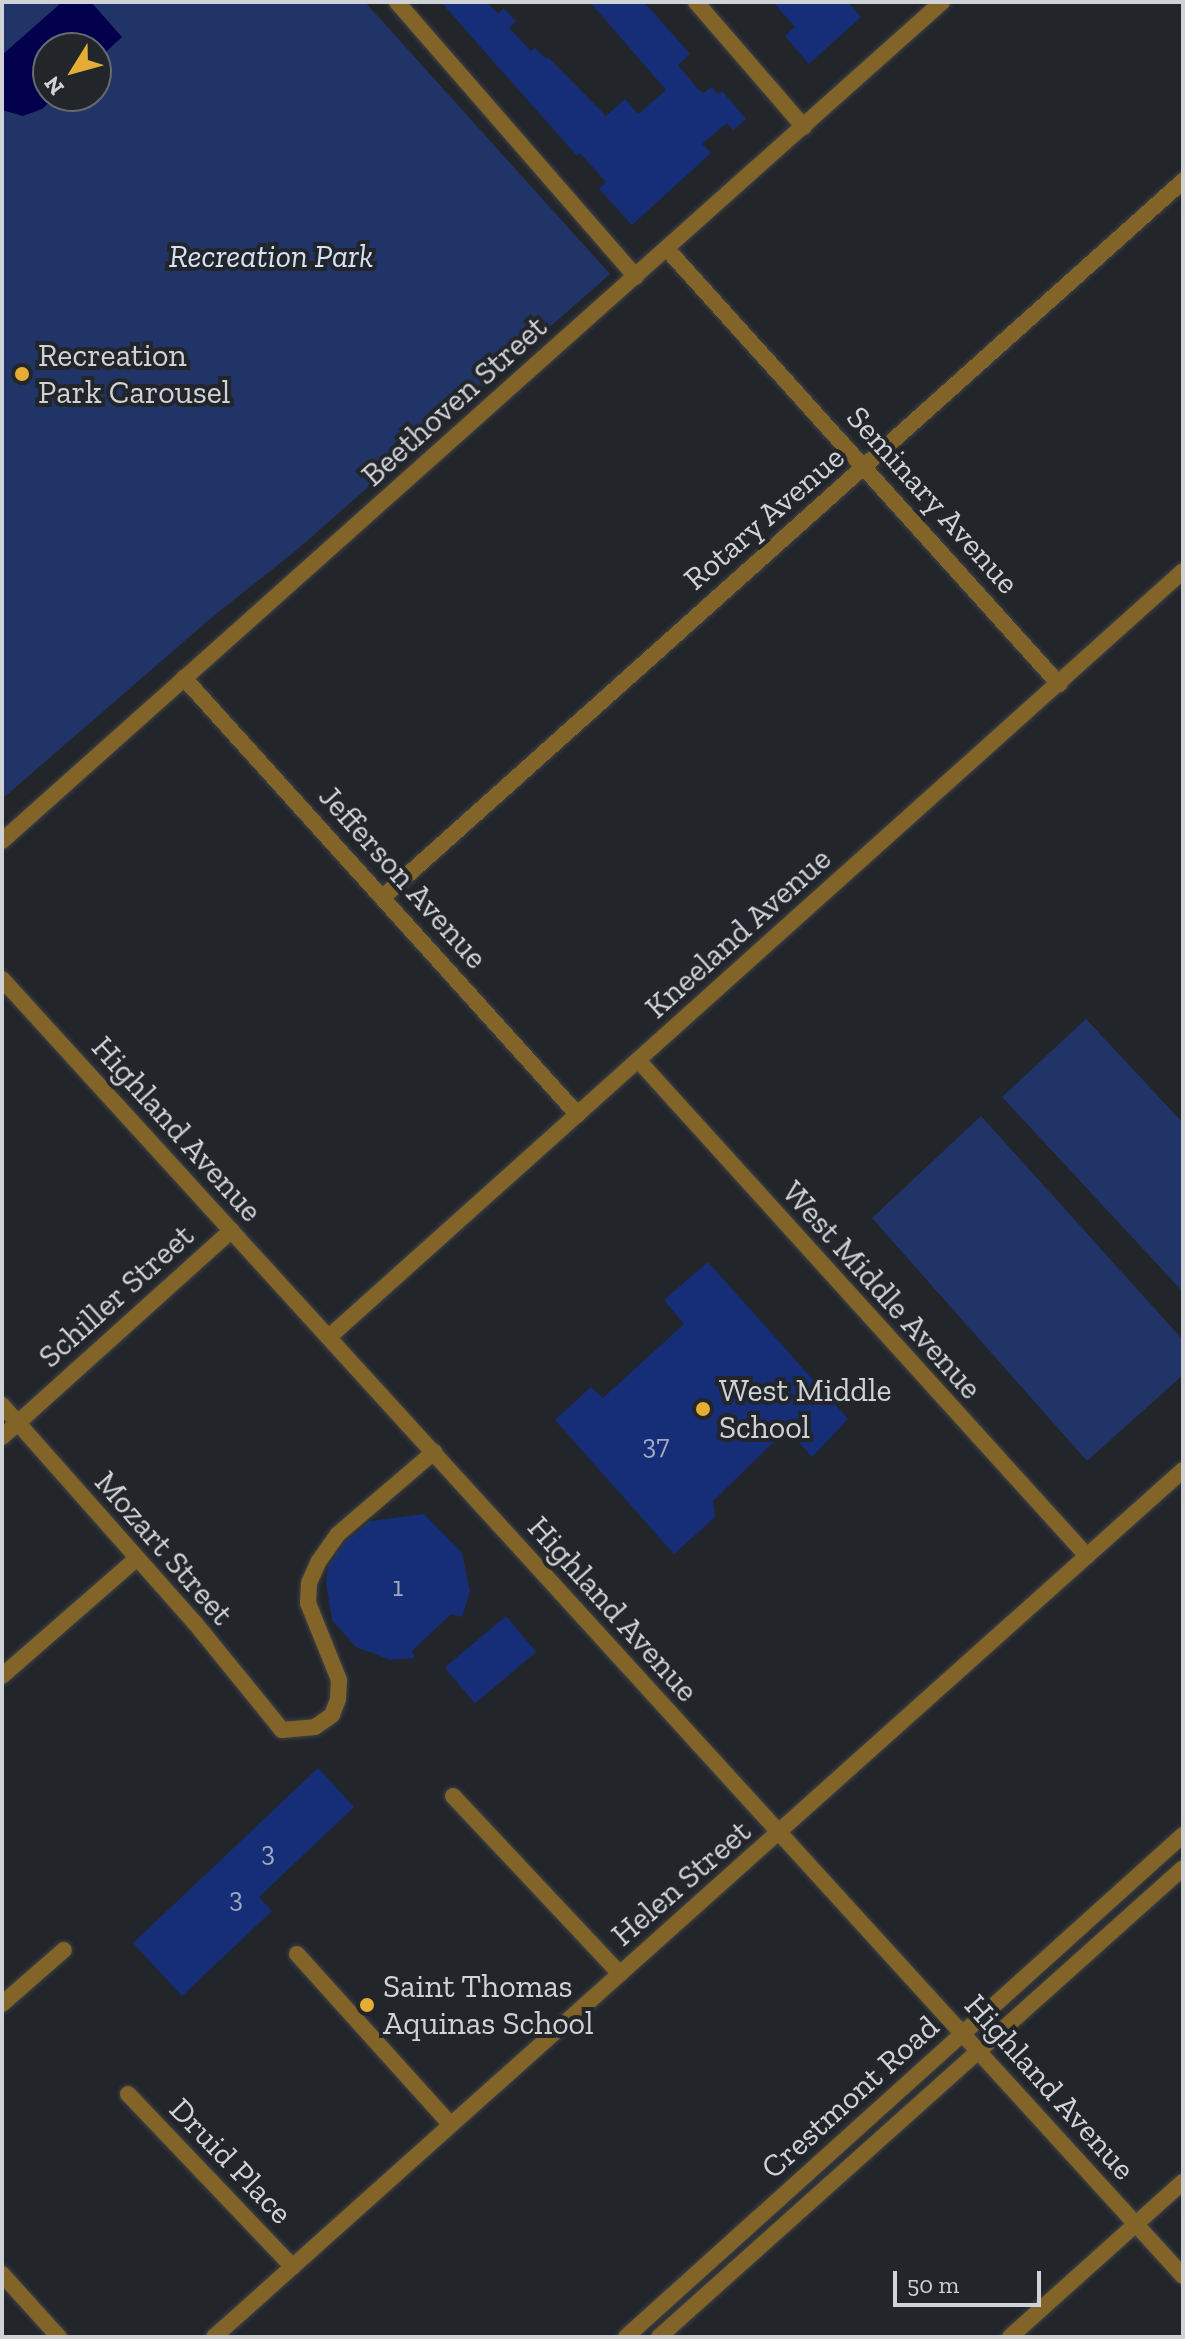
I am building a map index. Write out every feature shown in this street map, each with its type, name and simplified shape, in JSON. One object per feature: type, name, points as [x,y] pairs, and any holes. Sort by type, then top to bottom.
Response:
[{"type":"street","points":[[397,2],[636,277]]},
{"type":"street","points":[[696,2],[804,127]]},
{"type":"street","name":"Beethoven Street","points":[[2,841],[942,2]]},
{"type":"street","name":"Rotary Avenue","points":[[383,897],[1183,181]]},
{"type":"street","name":"Seminary Avenue","points":[[667,249],[1059,684]]},
{"type":"street","name":"Kneeland Avenue","points":[[329,1337],[1183,571]]},
{"type":"street","name":"Jefferson Avenue","points":[[184,678],[578,1115]]},
{"type":"street","name":"Highland Avenue","points":[[2,979],[1183,2276]]},
{"type":"street","name":"West Middle Avenue","points":[[638,1060],[1087,1556]]},
{"type":"street","name":"Schiller Street","points":[[2,1437],[232,1230]]},
{"type":"street","name":"Mozart Street","points":[[2,1405],[195,1623],[282,1730],[315,1727],[332,1715],[339,1680],[308,1603],[309,1583],[337,1535],[434,1452]]},
{"type":"street","name":"Helen Street","points":[[214,2337],[1183,1470]]},
{"type":"street","points":[[2,1676],[136,1559]]},
{"type":"street","points":[[453,1796],[620,1974]]},
{"type":"street","name":"Crestmont Road","points":[[626,2337],[1183,1835]]},
{"type":"street","name":"Crestmont Road","points":[[659,2337],[1183,1868]]},
{"type":"street","points":[[2,2004],[64,1950]]},
{"type":"street","points":[[297,1954],[451,2125]]},
{"type":"street","name":"Druid Place","points":[[128,2094],[293,2267]]},
{"type":"street","points":[[1010,2337],[1183,2182]]},
{"type":"street","points":[[2,2274],[59,2337]]},
{"type":"green space","name":"Recreation Park","points":[[2,2],[365,2],[610,274],[299,548],[210,619],[2,799]]},
{"type":"green space","points":[[1086,1019],[1183,1123],[1183,1292],[1002,1097]]},
{"type":"green space","points":[[981,1116],[1183,1340],[1183,1375],[1087,1461],[872,1218]]},
{"type":"shaded area","points":[[62,2],[91,2],[122,37],[112,46],[112,32],[32,32],[34,112],[23,116],[2,110],[2,55]]},
{"type":"building","points":[[441,2],[487,2],[498,14],[504,8],[516,22],[509,28],[531,51],[535,48],[546,59],[548,57],[606,116],[625,99],[638,114],[666,90],[590,2],[644,2],[690,54],[678,65],[699,90],[704,93],[711,87],[718,94],[722,91],[746,119],[733,130],[727,123],[702,144],[711,153],[632,225],[599,189],[606,182],[580,153],[577,156]]},
{"type":"building","points":[[773,2],[848,2],[861,17],[809,64],[785,36],[795,27]]},
{"type":"building","name":"West Middle School","points":[[708,1262],[848,1419],[812,1457],[787,1429],[713,1501],[715,1517],[674,1554],[555,1420],[591,1387],[603,1398],[684,1324],[664,1300]]},
{"type":"building","points":[[424,1514],[462,1553],[470,1591],[462,1617],[451,1614],[412,1651],[415,1658],[391,1660],[356,1647],[332,1620],[326,1582],[328,1567],[345,1542],[370,1521]]},
{"type":"building","points":[[506,1616],[536,1652],[475,1703],[445,1667]]},
{"type":"building","points":[[318,1768],[354,1807],[259,1897],[272,1911],[182,1996],[133,1943]]},
{"type":"place","name":"Recreation Park Carousel","points":[[22,374]]},
{"type":"place","name":"West Middle School","points":[[703,1409]]},
{"type":"place","name":"Saint Thomas Aquinas School","points":[[367,2005]]}]
